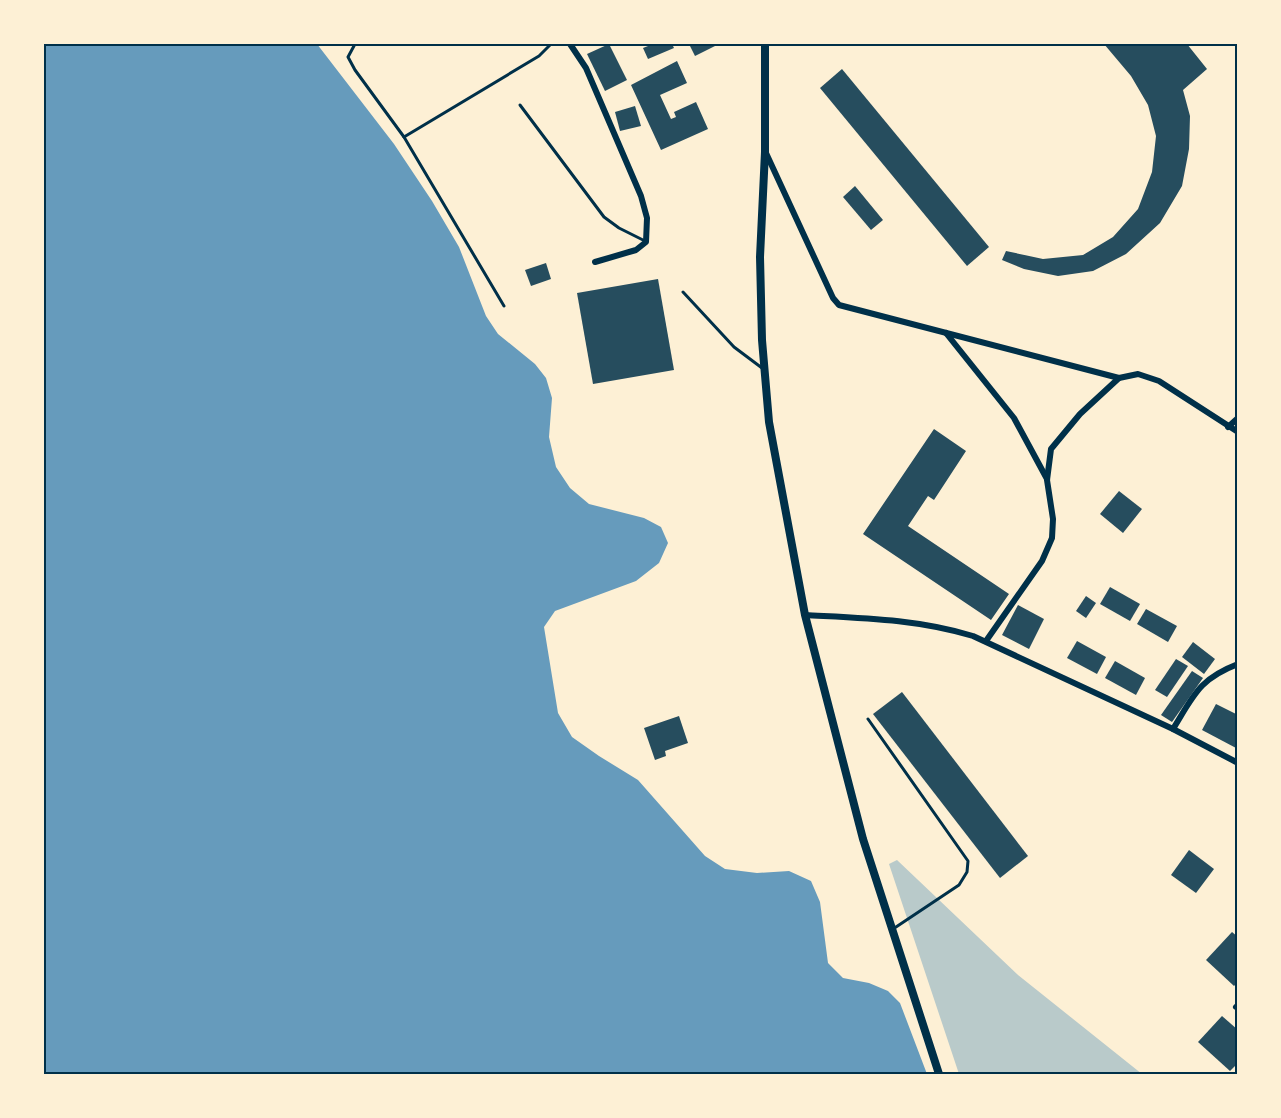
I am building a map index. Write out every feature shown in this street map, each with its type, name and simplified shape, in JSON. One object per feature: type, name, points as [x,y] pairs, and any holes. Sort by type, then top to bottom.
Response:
[{"type":"street","points":[[570,44],[586,68],[641,196],[647,219],[646,242],[636,250],[595,262]]},
{"type":"street","points":[[765,44],[765,152],[760,257],[764,369],[769,422],[805,615],[863,839],[939,1074]]},
{"type":"street","points":[[765,152],[833,298],[839,305],[1119,378],[1138,374],[1159,381],[1228,428],[1238,432]]},
{"type":"street","points":[[946,333],[1014,418],[1047,480]]},
{"type":"street","points":[[986,641],[1042,561],[1052,538],[1053,519],[1047,480],[1051,449],[1080,414],[1119,378]]},
{"type":"street","points":[[1228,428],[1238,418]]},
{"type":"street","points":[[805,615],[898,621],[957,631],[986,641],[1173,729],[1238,763]]},
{"type":"street","points":[[1173,729],[1204,681],[1238,664]]},
{"type":"lane","points":[[355,44],[348,57],[351,64],[404,137],[504,306]]},
{"type":"lane","points":[[404,137],[539,56],[551,44]]},
{"type":"lane","points":[[520,105],[604,217],[646,242]]},
{"type":"lane","points":[[683,292],[734,347],[764,369]]},
{"type":"lane","points":[[868,719],[968,861],[966,872],[959,885],[891,930]]},
{"type":"shaded area","points":[[897,860],[1018,975],[1142,1074],[959,1074],[889,864]]},
{"type":"water","points":[[44,44],[317,44],[394,144],[432,201],[459,247],[486,316],[498,334],[535,364],[546,378],[552,398],[549,437],[556,467],[570,488],[589,504],[644,518],[661,527],[668,543],[659,563],[636,581],[555,611],[544,627],[558,713],[572,737],[638,780],[705,856],[725,869],[757,873],[789,871],[811,881],[820,902],[828,963],[843,978],[869,983],[888,991],[900,1003],[927,1074],[44,1074]]},
{"type":"building","points":[[609,44],[627,80],[605,91],[587,54]]},
{"type":"building","points":[[653,44],[672,44],[674,48],[648,59],[643,48]]},
{"type":"building","points":[[689,44],[714,44],[715,46],[695,56]]},
{"type":"building","points":[[1104,44],[1187,44],[1207,69],[1183,90],[1190,116],[1189,149],[1182,186],[1160,223],[1126,254],[1093,271],[1058,276],[1024,269],[1002,260],[1006,251],[1043,259],[1083,255],[1113,237],[1138,209],[1152,172],[1156,136],[1148,105],[1131,76]]},
{"type":"building","points":[[677,61],[687,83],[660,95],[671,119],[676,117],[674,112],[696,102],[708,129],[661,150],[631,85]]},
{"type":"building","points":[[842,69],[989,247],[967,266],[820,88]]},
{"type":"building","points":[[635,106],[641,126],[620,131],[615,112]]},
{"type":"building","points":[[855,186],[883,220],[871,230],[843,197]]},
{"type":"building","points":[[546,263],[551,279],[531,286],[525,270]]},
{"type":"building","points":[[658,279],[674,370],[593,384],[577,293]]},
{"type":"building","points":[[934,429],[966,451],[934,500],[928,496],[908,526],[1009,594],[991,620],[863,534]]},
{"type":"building","points":[[1119,491],[1142,509],[1123,533],[1100,514]]},
{"type":"building","points":[[1110,587],[1140,604],[1130,621],[1100,604]]},
{"type":"building","points":[[1086,596],[1096,603],[1086,618],[1076,611]]},
{"type":"building","points":[[1018,605],[1044,619],[1029,649],[1002,635]]},
{"type":"building","points":[[1146,609],[1177,626],[1168,642],[1137,624]]},
{"type":"building","points":[[1077,641],[1106,657],[1097,674],[1067,658]]},
{"type":"building","points":[[1193,642],[1215,659],[1204,674],[1182,657]]},
{"type":"building","points":[[1176,659],[1188,666],[1167,697],[1155,690]]},
{"type":"building","points":[[1115,661],[1145,678],[1136,695],[1105,678]]},
{"type":"building","points":[[1192,671],[1203,678],[1172,722],[1161,715]]},
{"type":"building","points":[[902,692],[1028,856],[1000,878],[873,714]]},
{"type":"building","points":[[1216,704],[1238,715],[1238,745],[1236,748],[1202,730]]},
{"type":"building","points":[[679,716],[688,743],[665,751],[666,756],[655,760],[644,728]]},
{"type":"building","points":[[1189,850],[1214,869],[1196,893],[1171,875]]},
{"type":"building","points":[[1232,932],[1238,937],[1238,982],[1234,986],[1206,960]]},
{"type":"building","points":[[1222,1016],[1238,1030],[1238,1063],[1230,1071],[1198,1042]]}]
